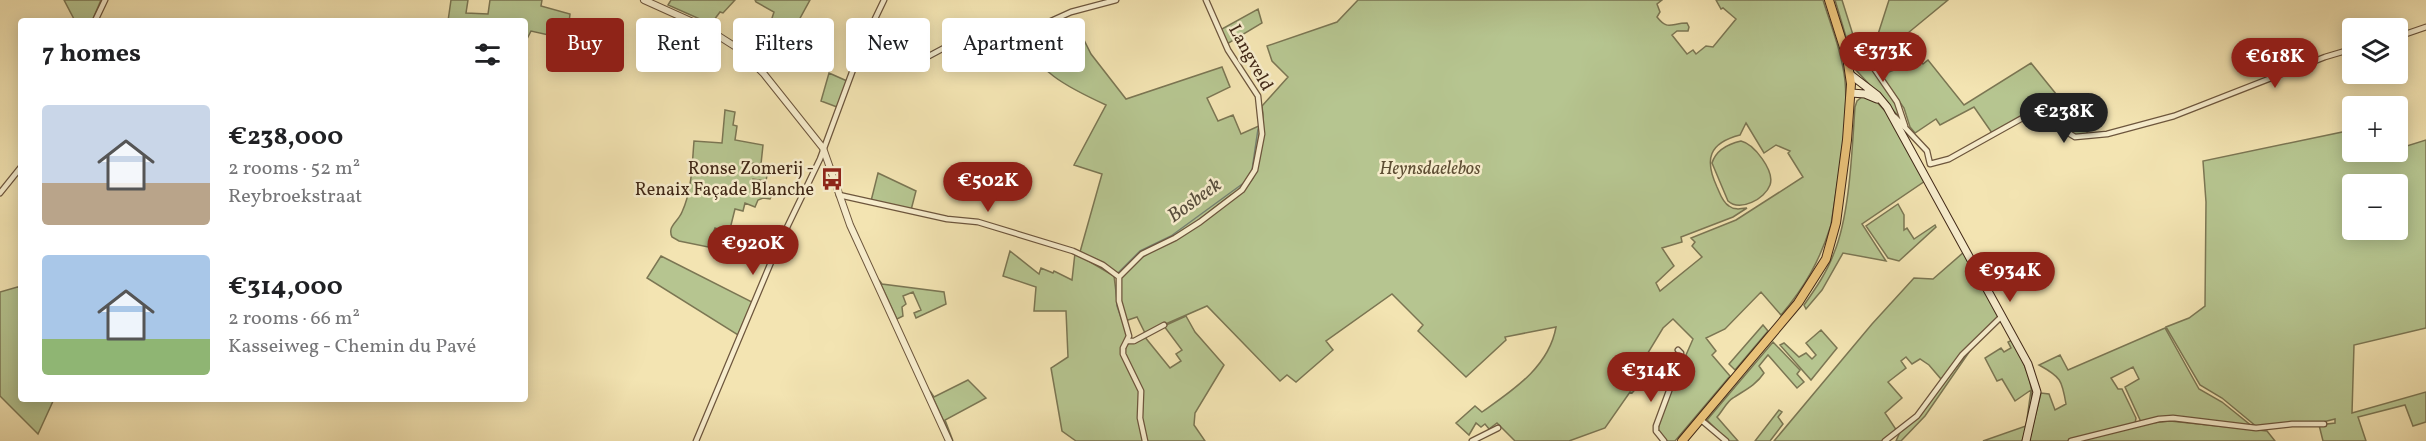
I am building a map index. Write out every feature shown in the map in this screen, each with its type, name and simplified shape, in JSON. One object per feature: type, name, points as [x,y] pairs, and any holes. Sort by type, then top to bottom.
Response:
[{"type":"main road","points":[[1682,441],[1798,303],[1826,259],[1836,223],[1848,140],[1851,93],[1851,75],[1847,57],[1829,0]]},
{"type":"main road","points":[[1851,75],[1877,95],[1891,114],[2028,364],[2036,384],[2035,406],[2026,441]]},
{"type":"main road","points":[[1851,93],[1859,92],[1875,97],[1891,114]]},
{"type":"street","points":[[96,18],[105,0]]},
{"type":"street","points":[[644,0],[705,27],[739,50],[759,69],[824,148],[839,195],[860,247],[949,441]]},
{"type":"street","points":[[876,18],[884,0]]},
{"type":"street","points":[[930,55],[972,33],[1000,28],[1040,26],[1067,13],[1116,0]]},
{"type":"street","name":"Langveld","points":[[1119,277],[1142,254],[1175,238],[1242,190],[1255,170],[1262,134],[1258,96],[1228,50],[1206,0]]},
{"type":"street","points":[[2408,33],[2426,27]]},
{"type":"street","points":[[1930,164],[1949,159],[2044,106],[2052,109],[2070,134],[2075,137],[2107,134],[2174,116],[2342,52]]},
{"type":"street","points":[[1873,53],[1870,57],[1871,64],[1897,102],[1905,126]]},
{"type":"street","points":[[696,441],[777,248],[824,148],[853,72]]},
{"type":"street","points":[[1891,114],[1927,151],[1930,164],[1926,176]]},
{"type":"street","points":[[0,193],[18,171]]},
{"type":"street","points":[[839,195],[947,219],[978,222],[1081,254],[1119,277],[1118,297],[1129,336],[1123,352],[1141,391],[1140,418],[1145,441]]},
{"type":"street","points":[[1885,441],[1911,421],[1962,355],[2002,316]]},
{"type":"street","points":[[1128,341],[1134,341],[1164,325]]},
{"type":"street","points":[[1664,441],[1656,431],[1656,426],[1679,364],[1681,353],[1678,350]]},
{"type":"street","points":[[2071,441],[2159,419],[2173,418],[2256,428],[2324,423]]},
{"type":"street","points":[[1700,419],[1726,441]]},
{"type":"street","points":[[1472,441],[1498,428]]},
{"type":"green space","points":[[64,0],[101,0],[93,18],[73,18]]},
{"type":"green space","points":[[451,0],[468,0],[466,13],[488,14],[490,0],[542,0],[541,6],[570,14],[570,18],[546,18],[546,34],[531,31],[528,37],[528,18],[448,18]]},
{"type":"green space","points":[[671,0],[735,0],[716,18],[697,18],[668,5]]},
{"type":"green space","points":[[755,0],[810,0],[800,18],[772,18],[774,12]]},
{"type":"green space","name":"Heynsdaelebos","points":[[1358,0],[1662,0],[1657,4],[1660,12],[1657,17],[1667,25],[1687,23],[1688,31],[1677,31],[1672,35],[1687,54],[1693,50],[1696,54],[1706,46],[1713,47],[1736,19],[1723,8],[1721,9],[1716,0],[1823,0],[1841,60],[1846,97],[1842,153],[1831,225],[1811,273],[1781,315],[1761,292],[1725,329],[1706,338],[1716,351],[1712,355],[1730,376],[1675,441],[1666,441],[1658,429],[1665,403],[1693,339],[1673,319],[1663,328],[1646,356],[1654,362],[1647,376],[1632,393],[1630,392],[1605,428],[1569,441],[1515,441],[1497,423],[1489,429],[1485,424],[1481,427],[1476,423],[1469,435],[1456,423],[1475,406],[1482,412],[1528,376],[1546,354],[1556,327],[1505,337],[1506,340],[1466,377],[1418,331],[1423,325],[1392,294],[1326,341],[1333,350],[1296,382],[1287,375],[1280,381],[1207,306],[1145,333],[1137,317],[1125,321],[1119,286],[1128,268],[1215,212],[1239,194],[1253,178],[1259,163],[1262,143],[1262,106],[1288,77],[1272,61],[1267,46],[1337,22]],"holes":[[[1746,123],[1764,153],[1776,145],[1790,151],[1788,153],[1803,177],[1736,220],[1691,238],[1695,242],[1692,246],[1702,257],[1660,291],[1656,283],[1674,266],[1662,248],[1682,242],[1681,237],[1733,217],[1747,208],[1733,208],[1722,197],[1713,177],[1710,160],[1716,148],[1730,138],[1740,135]]]},
{"type":"green space","points":[[1835,0],[1842,0],[1859,54],[1866,63],[1868,62],[1897,104],[1902,120],[1856,70]]},
{"type":"green space","points":[[1889,0],[1948,0],[1908,33],[1872,53]]},
{"type":"green space","points":[[1258,9],[1262,23],[1227,44],[1220,30]]},
{"type":"green space","points":[[1085,42],[1091,54],[1126,99],[1222,67],[1230,87],[1207,98],[1218,121],[1233,115],[1241,134],[1261,125],[1253,172],[1242,190],[1231,195],[1188,228],[1142,253],[1118,275],[1080,252],[1102,174],[1074,165],[1106,105],[1066,85],[1049,72],[1085,72]]},
{"type":"green space","points":[[1920,60],[1923,64],[1928,60],[1964,105],[2031,63],[2090,136],[2073,135],[2053,108],[2046,104],[1992,133],[1974,107],[1940,125],[1936,119],[1915,133],[1910,127],[1904,108],[1881,75]]},
{"type":"green space","points":[[829,73],[847,81],[837,107],[821,101]]},
{"type":"green space","points":[[1863,96],[1874,99],[1886,112],[1925,181],[1862,224],[1886,261],[1843,253],[1822,290],[1806,309],[1804,305],[1834,253],[1844,220],[1855,107],[1857,101]]},
{"type":"green space","points":[[725,110],[735,112],[733,125],[737,126],[735,140],[763,145],[761,164],[749,163],[748,172],[767,175],[766,181],[753,179],[751,193],[769,191],[773,193],[770,199],[758,200],[755,207],[745,203],[743,211],[735,209],[729,233],[715,228],[708,247],[679,241],[672,237],[671,230],[682,212],[688,195],[694,141],[722,143]]},
{"type":"green space","points":[[2342,132],[2342,162],[2408,162],[2408,146],[2426,140],[2426,328],[2354,345],[2352,413],[2426,392],[2426,422],[2413,426],[2405,405],[2358,417],[2366,441],[2323,441],[2319,425],[2335,423],[2335,419],[2257,427],[2222,398],[2200,385],[2166,327],[2189,318],[2205,306],[2206,202],[2203,161]]},
{"type":"green space","points":[[1741,141],[1752,147],[1762,159],[1771,179],[1763,195],[1752,202],[1739,205],[1728,201],[1712,163],[1716,154],[1723,148]]},
{"type":"green space","points":[[878,173],[916,191],[911,210],[871,201]]},
{"type":"green space","points":[[1898,204],[1904,215],[1904,230],[1907,228],[1914,239],[1935,225],[1936,227],[1899,261],[1888,258],[1866,226]]},
{"type":"green space","points":[[1010,251],[1039,274],[1041,268],[1053,273],[1054,271],[1072,280],[1075,253],[1114,276],[1117,300],[1127,337],[1122,348],[1140,391],[1139,419],[1144,441],[1076,441],[1062,431],[1051,368],[1068,357],[1066,311],[1034,311],[1036,287],[1003,276]]},
{"type":"green space","points":[[1964,252],[1999,316],[1941,379],[1929,365],[1920,359],[1912,364],[1906,357],[1901,361],[1906,368],[1888,382],[1902,398],[1885,413],[1897,431],[1883,441],[1774,441],[1872,324],[1914,278],[1933,279]]},
{"type":"green space","points":[[661,256],[752,302],[738,335],[647,278]]},
{"type":"green space","points":[[879,280],[882,284],[944,292],[946,304],[916,318],[914,313],[921,310],[913,292],[903,296],[906,304],[902,307],[903,316],[897,319]]},
{"type":"green space","points":[[18,287],[18,402],[53,402],[38,434],[0,396],[0,292]]},
{"type":"green space","points":[[1186,316],[1195,332],[1224,365],[1195,413],[1194,425],[1205,441],[1146,441],[1142,422],[1143,397],[1125,355],[1126,347],[1130,342],[1144,336],[1170,368],[1181,361],[1176,354],[1182,350],[1164,326]]},
{"type":"green space","points":[[1763,325],[1768,331],[1735,370],[1729,364]]},
{"type":"green space","points":[[2165,328],[2199,389],[2222,402],[2253,427],[2172,417],[2141,422],[2125,387],[2139,379],[2133,367],[2111,378],[2118,389],[2122,389],[2136,418],[2135,424],[2067,441],[2029,441],[2041,393],[2049,394],[2055,410],[2066,404],[2059,380],[2039,365],[2060,355],[2068,370]]},
{"type":"green space","points":[[1821,330],[1837,348],[1811,380],[1780,345],[1784,343],[1799,357],[1806,353],[1812,359],[1816,355],[1806,343]]},
{"type":"green space","points":[[2012,340],[2029,377],[2031,389],[2032,400],[2027,426],[2022,441],[1983,441],[2026,426],[2031,390],[2015,401],[2002,379],[1997,381],[1985,358],[2001,348],[2004,352],[2011,348],[2008,342]]},
{"type":"green space","points":[[1773,342],[1800,370],[1797,374],[1804,382],[1797,388],[1768,355],[1759,366],[1764,373],[1761,377],[1731,399],[1717,417],[1738,441],[1728,441],[1707,420]]},
{"type":"green space","points":[[1976,342],[1925,416],[1901,441],[1896,441],[1900,432],[1913,421]]},
{"type":"green space","points":[[968,380],[986,398],[945,420],[953,441],[930,391],[934,397]]},
{"type":"green space","points":[[1779,410],[1782,412],[1778,417],[1783,424],[1770,441],[1755,441]]},
{"type":"green space","points":[[2170,421],[2267,431],[2275,441],[2075,441],[2151,423]]},
{"type":"waterway","name":"Bosbeek","points":[[1118,273],[1140,251],[1171,236],[1245,182],[1252,170],[1258,129]]},
{"type":"waterway","points":[[1116,286],[1117,306],[1124,326]]},
{"type":"place","name":"Ronse Zomerij - Renaix Façade Blanche","points":[[832,179]]}]
